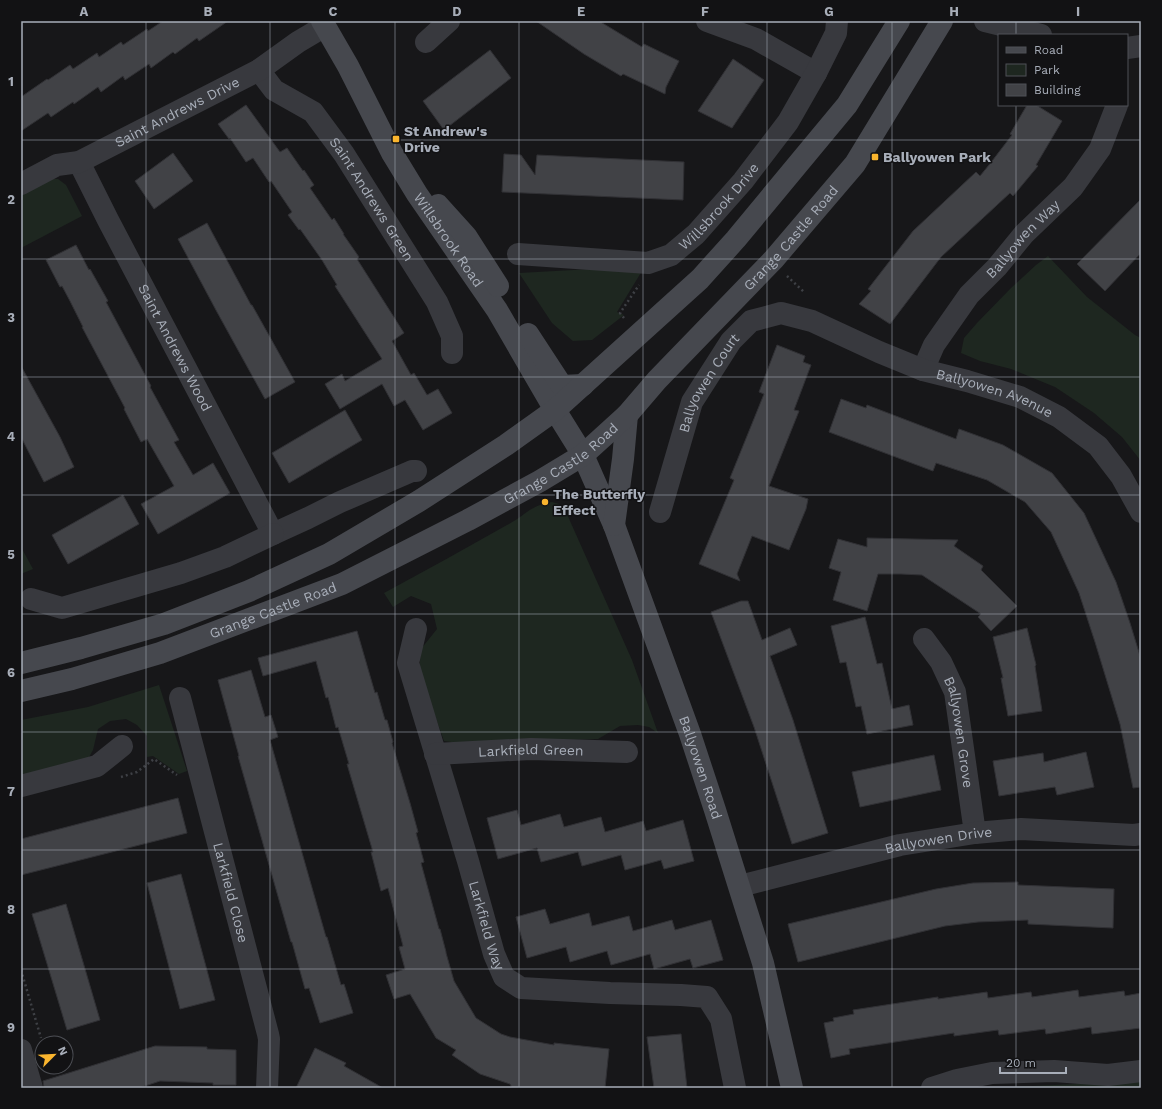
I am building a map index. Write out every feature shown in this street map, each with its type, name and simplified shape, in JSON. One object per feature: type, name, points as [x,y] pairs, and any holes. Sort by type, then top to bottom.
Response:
[{"type":"main road","name":"Grange Castle Road","points":[[21,663],[81,648],[164,624],[249,591],[329,554],[419,501],[506,445],[555,410],[700,279],[736,240],[847,105],[899,21]]},
{"type":"main road","name":"Grange Castle Road","points":[[21,691],[72,679],[160,653],[342,584],[468,520],[540,481],[583,455],[627,415],[657,380],[774,259],[855,164],[942,21]]},
{"type":"main road","name":"Willsbrook Road","points":[[324,24],[348,66],[392,153],[417,194],[497,310],[583,455]]},
{"type":"main road","points":[[392,153],[466,236],[562,386],[583,385]]},
{"type":"main road","points":[[614,525],[624,459],[627,415]]},
{"type":"main road","name":"Ballyowen Road","points":[[583,455],[614,525],[690,734],[740,886],[763,963],[792,1088]]},
{"type":"street","points":[[426,42],[449,21]]},
{"type":"street","points":[[707,21],[756,39],[816,73]]},
{"type":"street","name":"Willsbrook Drive","points":[[518,254],[648,263],[671,255],[696,234],[743,181],[788,122],[816,73],[836,33],[837,21]]},
{"type":"street","points":[[985,21],[1037,34]]},
{"type":"street","name":"Saint Andrews Drive","points":[[21,184],[57,165],[79,162],[259,70],[324,24]]},
{"type":"street","points":[[1128,48],[1141,46]]},
{"type":"street","name":"Saint Andrews Green","points":[[259,70],[274,90],[313,112],[344,154],[438,302],[452,336],[452,353]]},
{"type":"street","name":"Ballyowen Way","points":[[923,370],[934,345],[969,295],[997,267],[1024,234],[1073,187],[1100,149],[1117,106]]},
{"type":"street","name":"Saint Andrews Wood","points":[[79,162],[273,534]]},
{"type":"street","name":"Ballyowen Court","points":[[660,512],[692,402],[731,340],[751,321],[781,313],[812,321]]},
{"type":"street","name":"Ballyowen Avenue","points":[[812,321],[879,352],[923,370],[967,381],[1020,397],[1059,417],[1098,446],[1121,476],[1141,512]]},
{"type":"street","points":[[31,599],[62,608],[181,573],[225,557],[340,502],[412,471],[416,471]]},
{"type":"street","name":"Larkfield Way","points":[[416,629],[408,663],[494,954],[504,977],[521,988],[707,997],[721,1019],[735,1088]]},
{"type":"street","name":"Ballyowen Grove","points":[[924,639],[940,662],[955,692],[975,833]]},
{"type":"street","name":"Larkfield Close","points":[[180,698],[268,1034],[267,1088]]},
{"type":"street","points":[[21,786],[97,766],[122,746]]},
{"type":"street","name":"Larkfield Green","points":[[435,754],[531,749],[627,752]]},
{"type":"street","name":"Ballyowen Drive","points":[[740,886],[900,845],[975,833],[1021,829],[1134,835],[1141,834]]},
{"type":"street","points":[[21,1050],[32,1088]]},
{"type":"street","points":[[932,1088],[957,1080],[992,1073],[1054,1071],[1108,1075],[1141,1072]]},
{"type":"path","points":[[787,276],[804,292]]},
{"type":"path","points":[[630,320],[623,318],[620,313],[643,281]]},
{"type":"path","points":[[119,777],[137,772],[154,759],[178,776],[179,780]]},
{"type":"path","points":[[21,970],[41,1035]]},
{"type":"green space","points":[[49,179],[58,179],[66,185],[82,216],[21,248],[21,194]]},
{"type":"green space","points":[[1048,256],[1087,297],[1135,335],[1141,338],[1141,461],[1122,437],[1094,413],[1055,387],[1011,369],[980,361],[961,353],[964,338],[977,323],[1011,288]]},
{"type":"green space","points":[[645,266],[617,312],[624,315],[592,340],[573,341],[552,323],[519,273]]},
{"type":"green space","points":[[552,502],[559,504],[566,512],[632,660],[658,733],[649,727],[638,725],[620,726],[598,739],[459,743],[444,741],[419,672],[421,649],[437,629],[431,604],[411,596],[393,607],[384,593],[513,522],[533,508],[544,503]]},
{"type":"green space","points":[[21,547],[33,569],[21,574]]},
{"type":"green space","points":[[159,685],[187,771],[179,774],[153,756],[147,757],[147,736],[137,725],[126,719],[110,721],[98,729],[93,750],[88,759],[21,778],[21,720],[88,707]]},
{"type":"green space","points":[[1141,1081],[1141,1088],[990,1088]]},
{"type":"building","points":[[163,21],[228,21],[199,41],[197,38],[175,54],[173,52],[151,68],[149,64],[125,80],[123,76],[101,92],[98,87],[74,104],[73,102],[51,117],[48,113],[21,131],[21,97],[70,65],[73,69],[97,53],[99,57],[121,42],[123,45],[147,29],[148,31]]},
{"type":"building","points":[[536,21],[599,21],[642,47],[644,44],[679,61],[666,87],[665,94],[623,74],[621,76],[584,54]]},
{"type":"building","points":[[490,50],[511,78],[444,130],[423,101]]},
{"type":"building","points":[[733,59],[764,80],[732,128],[698,111]]},
{"type":"building","points":[[246,105],[280,152],[287,148],[303,171],[304,170],[314,185],[310,188],[332,220],[334,218],[359,257],[357,259],[404,333],[392,341],[411,375],[414,373],[427,395],[438,389],[452,413],[423,430],[405,400],[394,406],[382,384],[340,409],[325,384],[342,374],[345,381],[382,359],[335,286],[337,285],[322,260],[288,215],[292,212],[271,181],[269,182],[253,158],[246,162],[230,138],[229,139],[218,124]]},
{"type":"building","points":[[1026,106],[1038,106],[1062,121],[1036,165],[1038,166],[1013,196],[1010,193],[941,257],[890,324],[859,304],[871,291],[868,289],[913,231],[976,172],[980,176],[1012,135],[1010,134]]},
{"type":"building","points":[[173,153],[193,181],[154,209],[135,181]]},
{"type":"building","points":[[504,154],[521,155],[535,175],[537,155],[684,162],[683,200],[502,192]]},
{"type":"building","points":[[1141,199],[1141,253],[1105,291],[1077,264]]},
{"type":"building","points":[[207,223],[251,305],[295,382],[265,399],[178,239]]},
{"type":"building","points":[[76,245],[108,301],[106,302],[179,440],[174,442],[193,475],[213,463],[230,493],[158,534],[141,504],[174,486],[147,439],[141,442],[70,301],[62,286],[60,287],[46,260]]},
{"type":"building","points":[[777,345],[805,356],[803,362],[811,365],[794,410],[799,411],[769,486],[808,499],[806,509],[789,550],[752,536],[737,574],[740,581],[699,564],[734,480],[730,478],[764,394],[759,392]]},
{"type":"building","points":[[21,366],[60,437],[74,467],[44,482],[21,437]]},
{"type":"building","points":[[841,399],[866,408],[867,405],[956,439],[959,429],[1003,445],[1052,473],[1084,513],[1116,582],[1141,659],[1141,787],[1133,788],[1120,724],[1095,642],[1079,593],[1051,532],[1025,502],[987,480],[936,463],[933,471],[829,432]]},
{"type":"building","points":[[345,410],[362,440],[289,483],[272,453]]},
{"type":"building","points":[[123,495],[139,524],[68,564],[52,535]]},
{"type":"building","points":[[867,538],[958,540],[954,546],[983,566],[981,570],[1017,606],[991,631],[978,617],[981,614],[922,575],[901,574],[878,574],[867,611],[833,600],[841,572],[829,568],[838,539],[867,547]]},
{"type":"building","points":[[741,601],[748,601],[762,640],[790,628],[797,645],[770,656],[793,720],[828,833],[792,844],[754,727],[711,612]]},
{"type":"building","points":[[865,617],[877,664],[882,663],[892,709],[909,705],[913,725],[867,734],[861,706],[856,707],[846,662],[840,663],[831,626]]},
{"type":"building","points":[[1027,628],[1036,665],[1042,711],[1008,716],[1001,678],[1003,678],[993,637]]},
{"type":"building","points":[[357,631],[375,693],[377,692],[385,720],[387,720],[392,743],[418,832],[416,833],[424,862],[421,863],[454,981],[476,1018],[501,1034],[554,1045],[554,1043],[609,1049],[605,1088],[512,1088],[510,1084],[480,1074],[452,1055],[456,1050],[436,1038],[410,994],[394,999],[386,975],[405,969],[399,947],[403,946],[388,888],[381,891],[371,852],[373,852],[347,764],[349,764],[338,727],[336,728],[328,697],[326,698],[316,661],[263,676],[258,658]]},
{"type":"building","points":[[251,670],[265,717],[271,715],[278,737],[270,740],[326,937],[341,985],[344,984],[353,1013],[320,1023],[309,988],[305,989],[291,942],[218,680]]},
{"type":"building","points":[[1086,752],[1094,787],[1057,795],[1055,787],[999,796],[993,761],[1043,753],[1044,762]]},
{"type":"building","points":[[934,755],[941,790],[860,807],[852,772]]},
{"type":"building","points":[[178,798],[187,833],[21,875],[21,839]]},
{"type":"building","points":[[517,810],[521,825],[560,814],[564,827],[601,817],[605,832],[643,821],[646,831],[683,820],[694,861],[664,869],[661,860],[625,870],[621,855],[582,866],[578,852],[541,862],[537,848],[498,859],[487,818]]},
{"type":"building","points":[[181,874],[215,1000],[180,1009],[147,883]]},
{"type":"building","points":[[1018,882],[1018,885],[1114,889],[1113,928],[1028,924],[1028,920],[978,922],[945,926],[798,962],[788,924],[936,889],[973,883]]},
{"type":"building","points":[[66,904],[100,1020],[67,1030],[32,914]]},
{"type":"building","points":[[545,909],[550,924],[589,913],[592,926],[629,916],[633,931],[672,920],[675,930],[711,920],[723,960],[693,968],[690,959],[654,969],[650,954],[611,965],[607,951],[570,962],[566,947],[527,958],[516,917]]},
{"type":"building","points":[[1078,990],[1079,997],[1124,991],[1125,996],[1141,993],[1141,1028],[1092,1034],[1091,1027],[1046,1034],[1045,1029],[999,1035],[998,1030],[954,1036],[954,1033],[849,1049],[850,1054],[831,1058],[824,1023],[834,1021],[833,1018],[854,1014],[853,1010],[938,997],[938,999],[987,992],[988,998],[1031,992],[1032,997]]},
{"type":"building","points":[[681,1034],[687,1088],[654,1088],[647,1037]]},
{"type":"building","points":[[155,1046],[207,1047],[207,1049],[236,1050],[236,1085],[213,1085],[213,1083],[160,1081],[139,1088],[44,1088],[43,1081],[62,1075],[74,1075],[74,1071]]},
{"type":"building","points":[[315,1048],[346,1063],[344,1066],[383,1088],[296,1088]]},
{"type":"place","name":"St Andrew's Drive","points":[[396,139]]},
{"type":"place","name":"Ballyowen Park","points":[[875,157]]},
{"type":"place","name":"The Butterfly Effect","points":[[545,502]]}]
